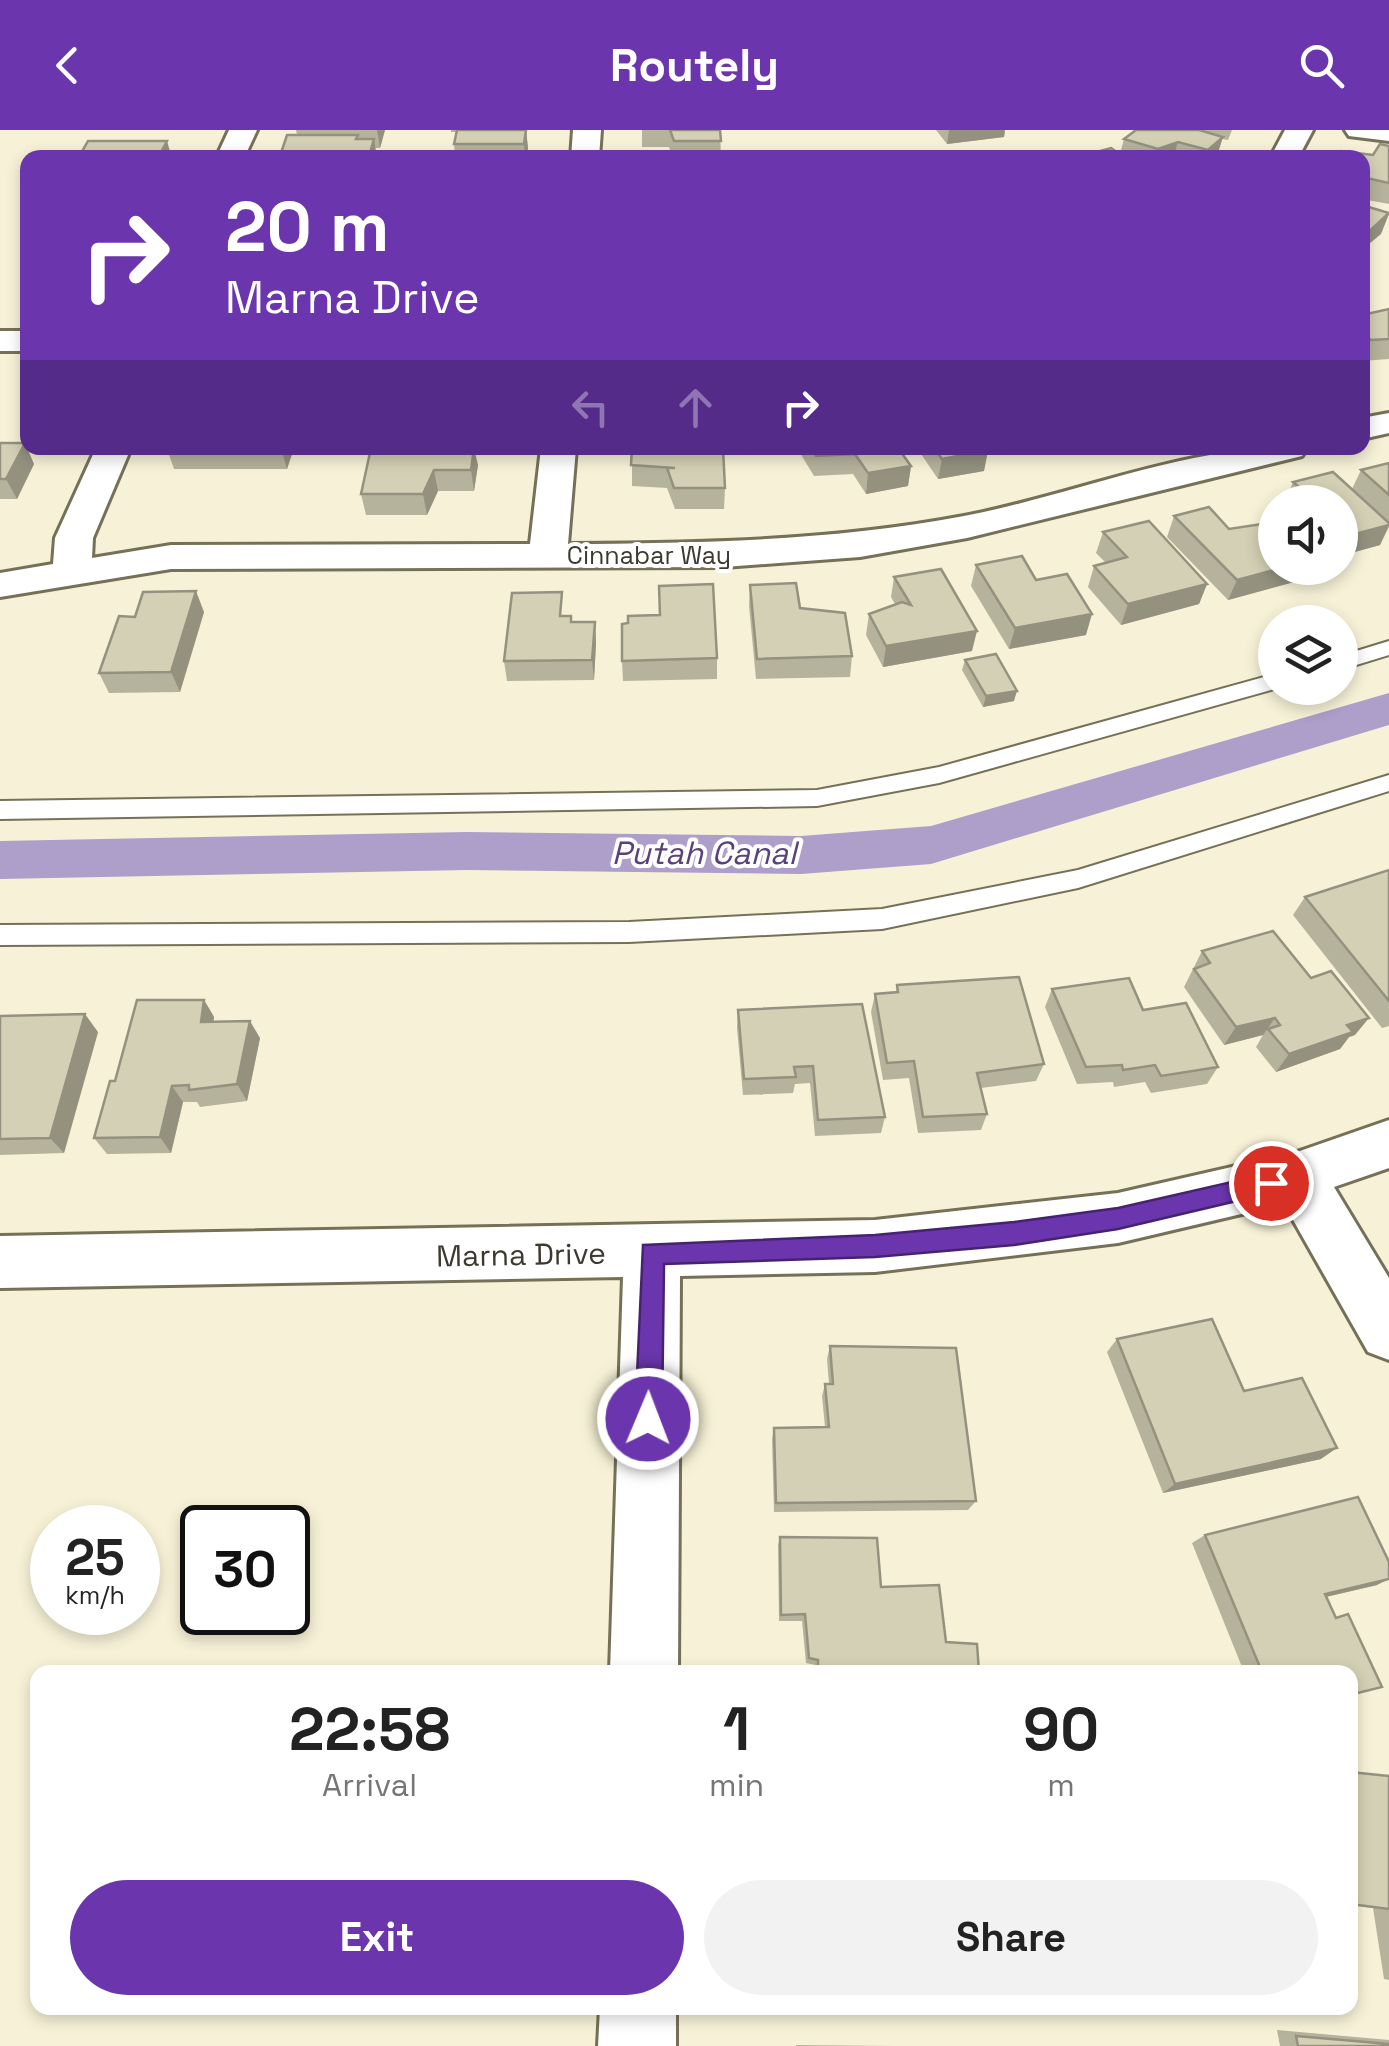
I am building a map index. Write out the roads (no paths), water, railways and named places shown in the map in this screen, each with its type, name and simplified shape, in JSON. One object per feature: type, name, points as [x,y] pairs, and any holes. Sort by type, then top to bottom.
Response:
[{"type":"street","points":[[1359,130],[1389,133]]},
{"type":"street","points":[[71,575],[74,538],[109,455]]},
{"type":"street","points":[[548,556],[557,455]]},
{"type":"street","name":"Cinnabar Way","points":[[0,584],[171,557],[724,555],[860,544],[966,527],[1259,455]]},
{"type":"street","name":"Marna Drive","points":[[0,1262],[875,1246],[1014,1234],[1118,1218],[1297,1176],[1389,1144]]},
{"type":"street","points":[[1297,1176],[1389,1332]]},
{"type":"street","points":[[644,1665],[652,1253]]},
{"type":"street","points":[[637,2046],[638,2015]]},
{"type":"lane","points":[[1358,657],[1389,648]]},
{"type":"lane","points":[[0,810],[817,798],[939,775],[1258,686]]},
{"type":"lane","points":[[0,935],[629,932],[882,919],[1078,879],[1389,784]]},
{"type":"waterway","name":"Putah Canal","points":[[0,860],[467,851],[801,855],[931,845],[1389,709]]}]
